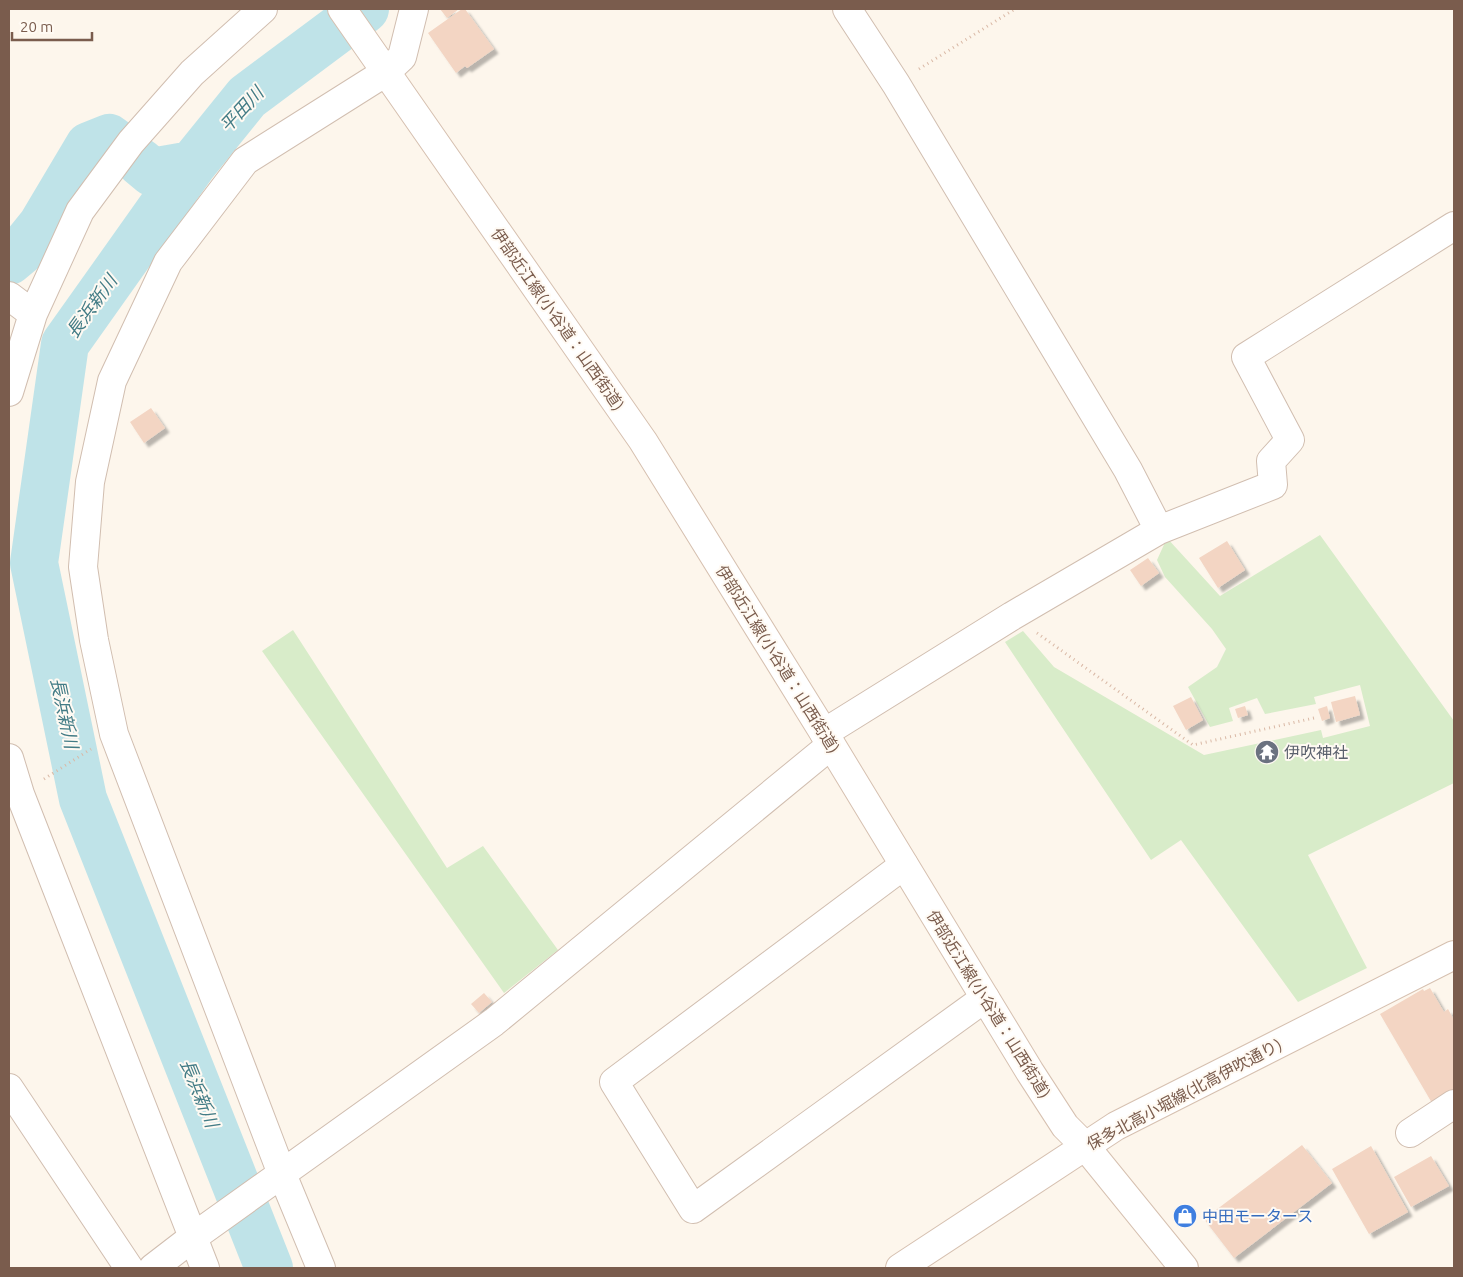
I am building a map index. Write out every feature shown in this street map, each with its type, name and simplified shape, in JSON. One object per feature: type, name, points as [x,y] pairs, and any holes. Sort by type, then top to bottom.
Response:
[{"type":"street","points":[[9,392],[33,314],[80,211],[131,142],[192,73],[263,9]]},
{"type":"street","name":"伊部近江線(小谷道：山西街道)","points":[[342,9],[643,441],[828,739],[1030,1072],[1066,1126],[1184,1268]]},
{"type":"street","points":[[321,1268],[277,1178],[114,734],[94,640],[83,567],[90,482],[112,381],[168,262],[245,161],[386,72],[402,57],[414,9]]},
{"type":"street","points":[[847,9],[896,84],[1128,470],[1159,530]]},
{"type":"street","points":[[153,1268],[494,1022],[828,739],[1012,616],[1159,530],[1273,485],[1271,461],[1290,440],[1246,357],[1454,226]]},
{"type":"street","points":[[9,296],[33,314]]},
{"type":"street","points":[[9,758],[24,804],[198,1234],[205,1268]]},
{"type":"street","points":[[904,865],[614,1082],[693,1209],[985,998]]},
{"type":"street","name":"保多北高小堀線(北高伊吹通り)","points":[[900,1268],[1116,1126],[1454,955]]},
{"type":"street","points":[[9,1088],[129,1268]]},
{"type":"street","points":[[1410,1133],[1454,1104]]},
{"type":"path","points":[[896,84],[1015,9]]},
{"type":"path","points":[[1012,616],[1193,746],[1314,718]]},
{"type":"path","points":[[38,783],[97,746]]},
{"type":"green space","name":"伊吹神社","points":[[1320,535],[1454,721],[1454,783],[1308,855],[1367,968],[1298,1002],[1181,840],[1151,860],[1005,642],[1023,631],[1054,667],[1204,755],[1321,730],[1323,738],[1370,726],[1360,685],[1314,697],[1316,704],[1265,714],[1257,698],[1229,708],[1233,721],[1210,727],[1188,687],[1217,667],[1226,649],[1212,629],[1165,577],[1157,560],[1167,538],[1220,596]]},
{"type":"green space","points":[[293,630],[447,868],[483,846],[558,950],[504,993],[262,651]]},
{"type":"building","points":[[440,9],[459,9],[447,18]]},
{"type":"building","points":[[462,9],[465,9],[494,49],[467,68],[465,66],[456,73],[428,33]]},
{"type":"building","points":[[151,408],[165,428],[144,443],[130,422]]},
{"type":"building","points":[[1227,541],[1245,570],[1218,588],[1199,558]]},
{"type":"building","points":[[1148,558],[1159,573],[1141,586],[1130,570]]},
{"type":"building","points":[[1355,696],[1360,715],[1336,722],[1331,702]]},
{"type":"building","points":[[1191,697],[1203,720],[1186,730],[1173,706]]},
{"type":"building","points":[[1245,706],[1248,715],[1238,718],[1235,709]]},
{"type":"building","points":[[1327,706],[1330,718],[1322,721],[1318,709]]},
{"type":"building","points":[[1430,988],[1444,1012],[1448,1009],[1454,1020],[1454,1090],[1432,1103],[1380,1014],[1423,989],[1424,991]]},
{"type":"building","points":[[484,993],[492,1002],[479,1013],[471,1004]]},
{"type":"building","points":[[1302,1145],[1332,1183],[1234,1258],[1204,1219]]},
{"type":"building","points":[[1371,1146],[1408,1212],[1369,1234],[1332,1169]]},
{"type":"building","points":[[1431,1156],[1449,1186],[1411,1207],[1394,1177]]},
{"type":"waterway","name":"長浜新川","points":[[269,1268],[83,799],[34,563],[65,344],[192,165],[247,97],[365,9]]},
{"type":"waterway","name":"平田川","points":[[9,261],[21,251],[42,225],[89,146],[109,138],[116,143]]},
{"type":"waterway","name":"平田川","points":[[140,162],[152,172],[192,165]]},
{"type":"place","name":"伊吹神社","points":[[1267,752]]},
{"type":"place","name":"中田モータース","points":[[1185,1216]]}]
